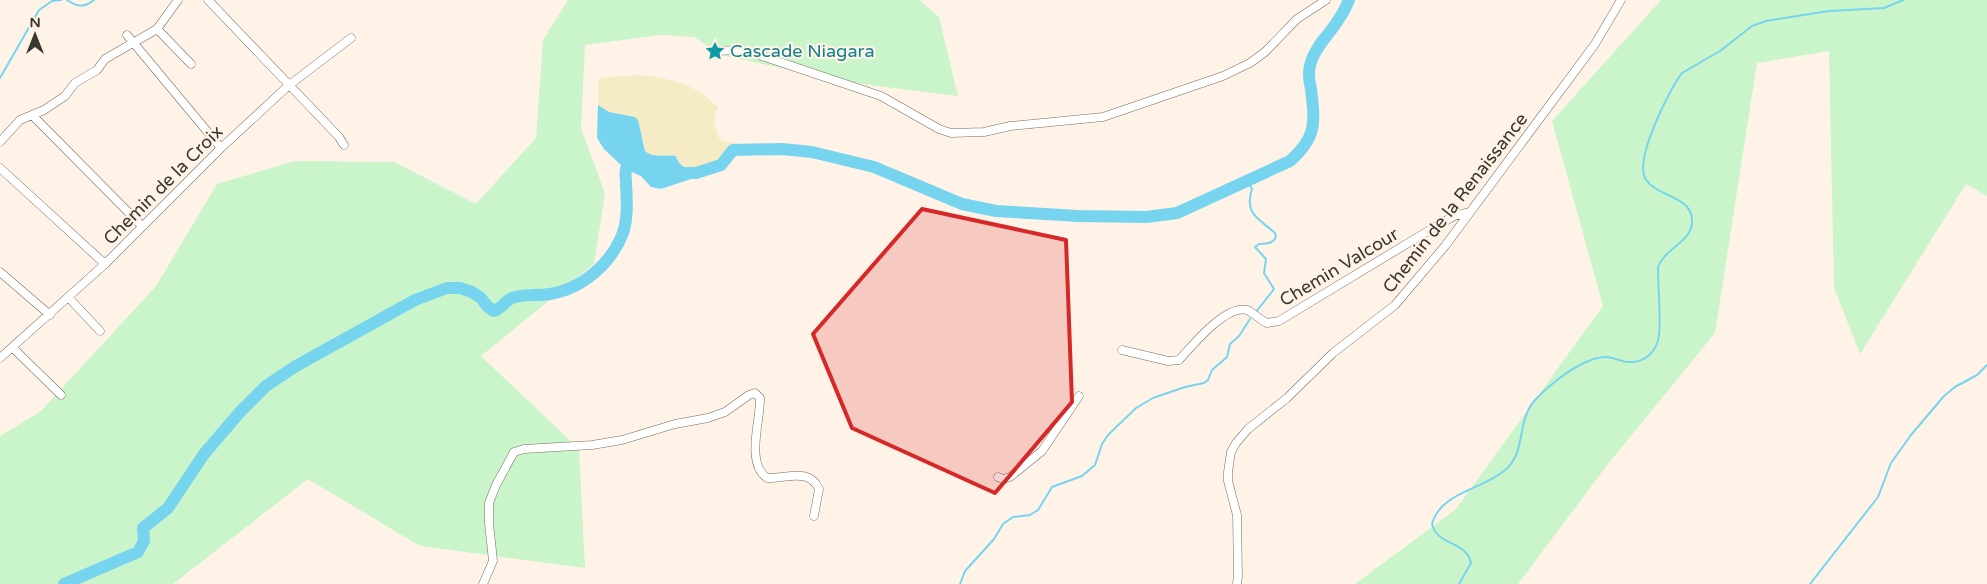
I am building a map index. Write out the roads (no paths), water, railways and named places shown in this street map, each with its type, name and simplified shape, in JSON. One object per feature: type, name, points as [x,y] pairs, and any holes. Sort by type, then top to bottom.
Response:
[{"type":"street","points":[[0,142],[20,120],[34,116],[65,96],[74,83],[93,73],[106,59],[157,29],[178,0]]},
{"type":"street","points":[[208,0],[288,86],[339,137],[344,145]]},
{"type":"street","points":[[716,51],[740,50],[756,54],[882,96],[951,133],[984,132],[1010,126],[1103,117],[1224,76],[1250,63],[1265,52],[1296,19],[1326,0]]},
{"type":"street","name":"Chemin de la Renaissance","points":[[1237,584],[1237,515],[1228,481],[1231,452],[1236,443],[1248,429],[1287,398],[1333,353],[1395,305],[1428,267],[1596,44],[1621,0]]},
{"type":"street","points":[[157,29],[191,64]]},
{"type":"street","points":[[127,35],[221,148]]},
{"type":"street","name":"Chemin de la Croix","points":[[0,358],[105,264],[221,148],[288,86],[351,38]]},
{"type":"street","points":[[34,116],[142,226]]},
{"type":"street","points":[[0,168],[105,264]]},
{"type":"street","name":"Chemin Valcour","points":[[1122,350],[1172,361],[1178,360],[1214,325],[1235,310],[1248,311],[1268,323],[1280,321],[1433,228],[1454,216],[1469,212]]},
{"type":"street","points":[[0,272],[50,315]]},
{"type":"street","points":[[68,298],[100,331]]},
{"type":"street","points":[[13,348],[60,395]]},
{"type":"street","points":[[483,584],[493,562],[489,503],[496,485],[514,452],[524,449],[592,445],[622,440],[675,424],[708,418],[725,412],[756,393],[760,398],[760,405],[754,444],[762,472],[767,478],[803,475],[812,479],[819,489],[814,516]]},
{"type":"street","points":[[998,477],[1003,479],[1010,477],[1042,451],[1079,396]]},
{"type":"water","points":[[598,105],[609,112],[635,117],[638,120],[645,151],[648,153],[656,156],[676,156],[682,166],[701,170],[703,175],[661,189],[651,187],[641,176],[625,169],[604,149],[597,138]]},
{"type":"waterway","points":[[0,78],[39,10],[52,1],[61,0]]},
{"type":"waterway","points":[[67,0],[80,6],[94,0]]},
{"type":"waterway","points":[[687,173],[696,173],[721,165],[733,150],[782,149],[812,152],[874,167],[962,204],[996,211],[1078,216],[1146,217],[1177,213],[1290,161],[1299,152],[1310,137],[1312,129],[1313,111],[1309,68],[1313,56],[1337,23],[1349,0]]},
{"type":"waterway","points":[[1459,584],[1471,563],[1464,551],[1445,540],[1435,531],[1432,524],[1437,513],[1453,498],[1495,477],[1511,464],[1519,446],[1525,417],[1529,408],[1558,379],[1578,366],[1598,358],[1609,357],[1628,362],[1640,361],[1656,347],[1660,327],[1658,267],[1661,260],[1691,230],[1692,223],[1691,214],[1687,207],[1650,185],[1645,178],[1643,168],[1649,140],[1655,124],[1669,94],[1682,73],[1720,51],[1752,26],[1766,21],[1829,11],[1884,8],[1903,0]]},
{"type":"waterway","points":[[64,584],[138,552],[144,541],[143,528],[168,508],[204,454],[240,412],[266,386],[296,366],[415,300],[447,288],[460,288],[472,292],[494,311],[512,298],[550,294],[573,287],[584,281],[603,265],[618,244],[623,233],[627,209],[626,169],[631,162],[637,159]]},
{"type":"waterway","points":[[1248,182],[1252,189],[1250,197],[1251,210],[1258,219],[1275,233],[1276,237],[1271,242],[1259,244],[1255,247],[1266,259],[1264,273],[1274,289],[1255,313]]},
{"type":"waterway","points":[[960,584],[965,571],[994,539],[1003,524],[1013,517],[1030,515],[1038,510],[1052,487],[1082,476],[1095,465],[1102,444],[1108,435],[1136,408],[1153,398],[1185,387],[1204,383],[1208,380],[1212,370],[1227,357],[1230,344],[1239,336],[1250,319]]},
{"type":"waterway","points":[[1810,584],[1878,497],[1891,463],[1911,435],[1944,396],[1955,387],[1977,375],[1987,365]]},
{"type":"place","name":"Cascade Niagara","points":[[715,51]]}]
